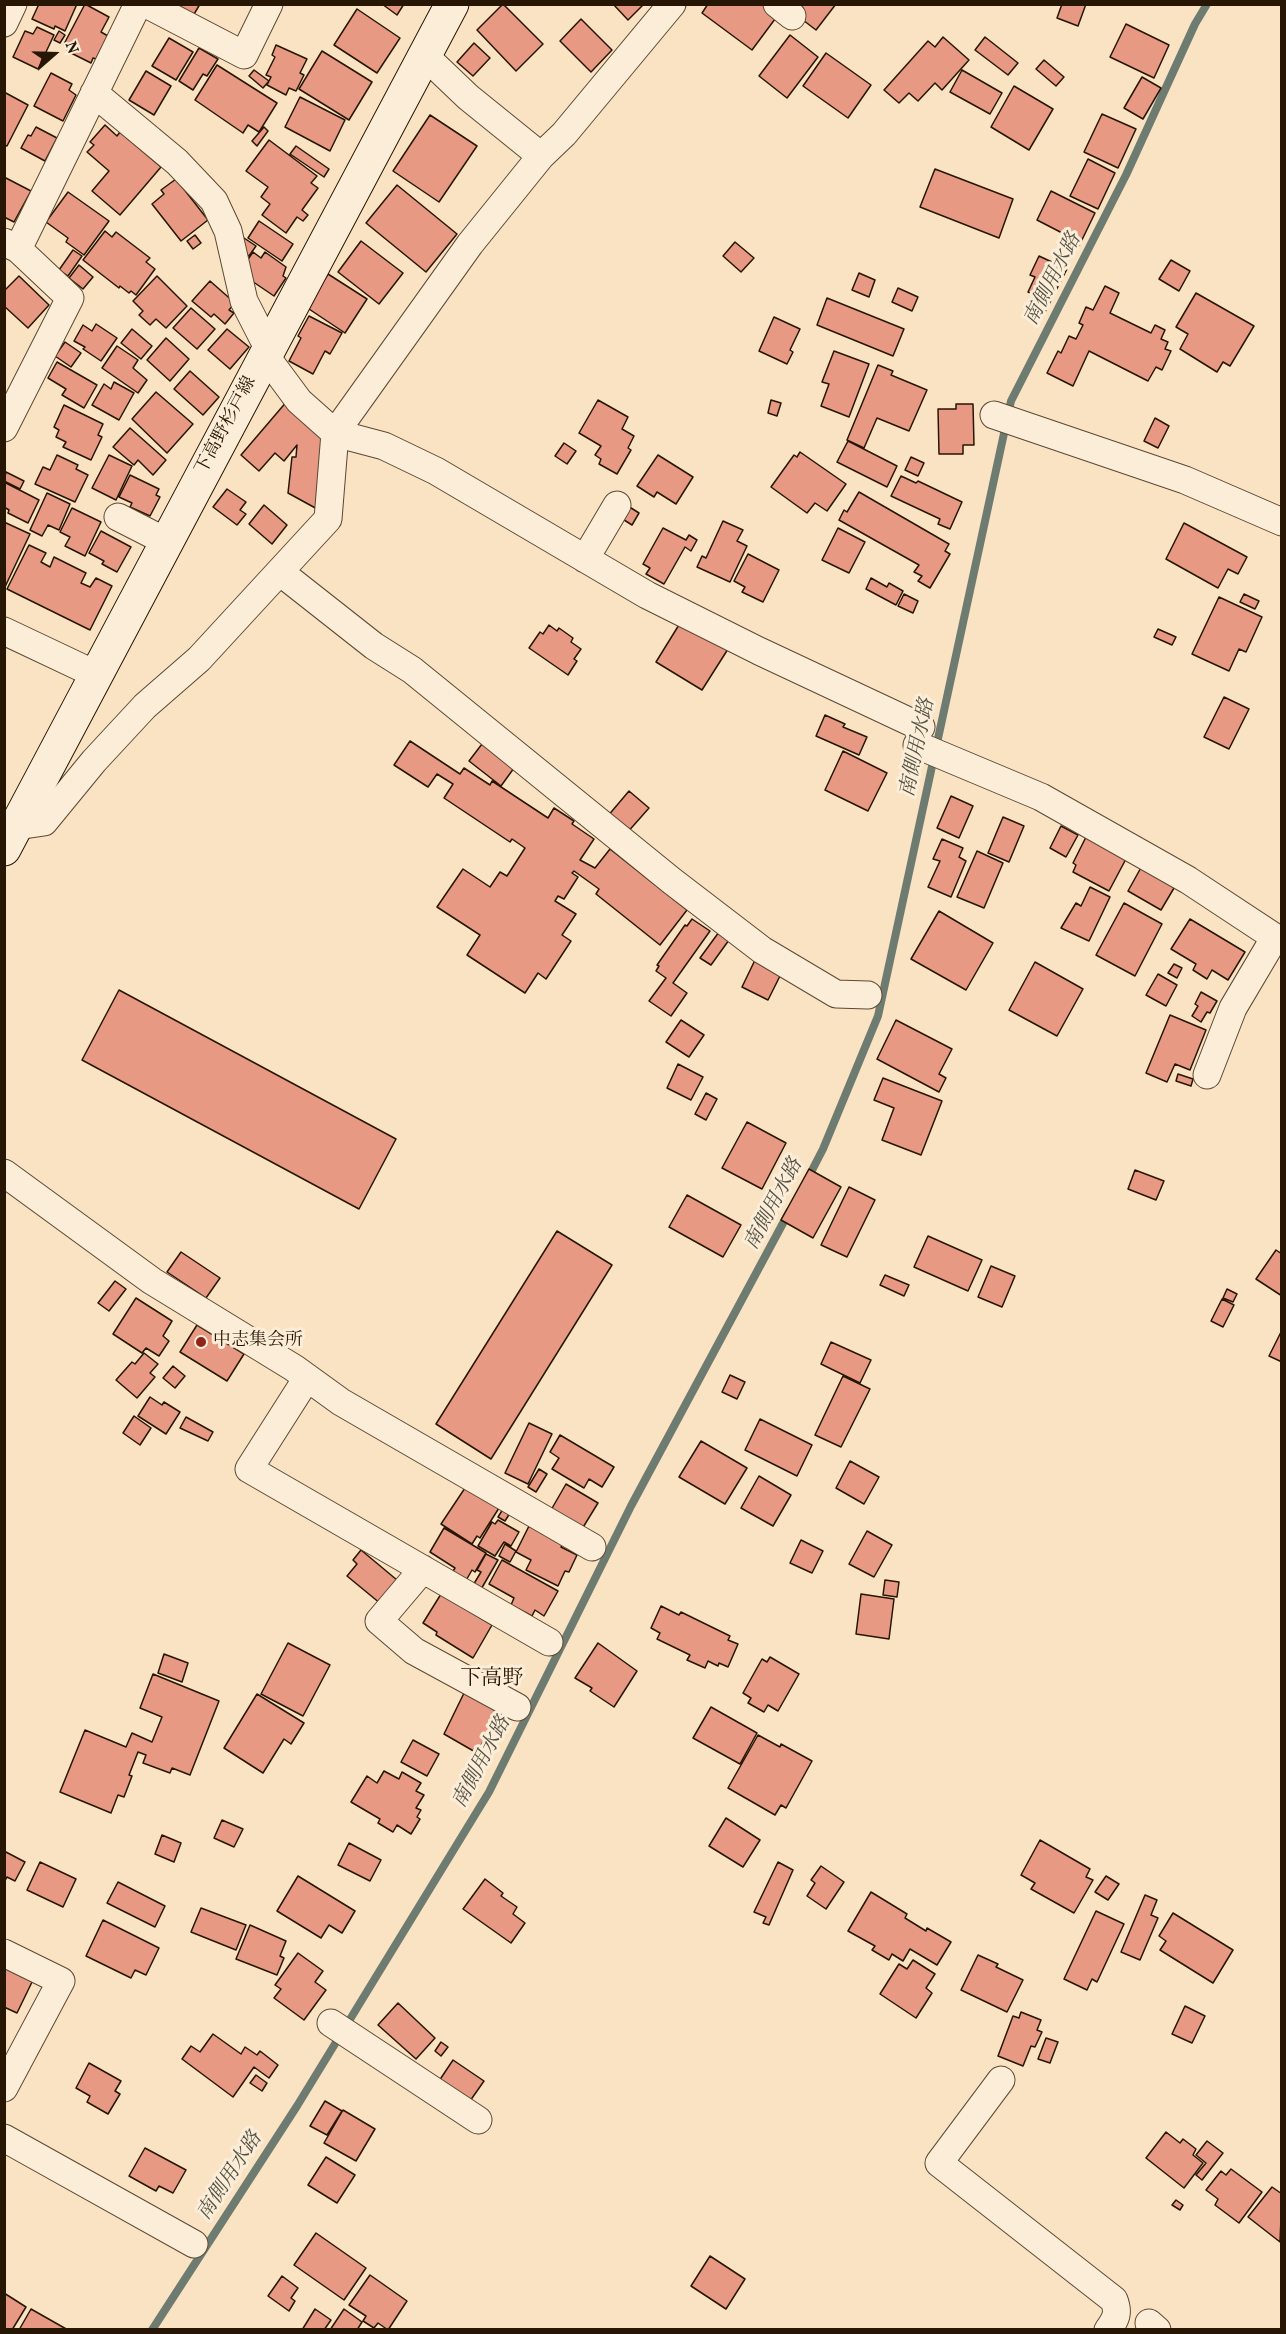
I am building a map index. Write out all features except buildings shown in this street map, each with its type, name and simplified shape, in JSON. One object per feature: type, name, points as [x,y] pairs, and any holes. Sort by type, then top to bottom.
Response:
[{"type":"main road","name":"下高野杉戸線","points":[[11,837],[452,4]]},
{"type":"street","points":[[4,23],[14,4]]},
{"type":"street","points":[[4,428],[70,298],[11,246],[94,93],[138,4]]},
{"type":"street","points":[[146,4],[244,55],[269,4]]},
{"type":"street","points":[[11,837],[44,822],[94,760],[145,706],[199,659],[328,519],[335,433],[470,244],[541,156],[564,134],[667,7]]},
{"type":"street","points":[[425,56],[468,97],[541,156]]},
{"type":"street","points":[[94,93],[177,162],[214,201],[228,231],[244,301],[266,352],[299,401],[335,433],[384,446],[436,471],[647,595],[1041,797],[1188,880],[1278,939],[1233,1008],[1207,1075]]},
{"type":"street","points":[[994,414],[1185,480],[1281,522]]},
{"type":"street","points":[[585,558],[617,505]]},
{"type":"street","points":[[118,518],[167,542]]},
{"type":"street","points":[[279,572],[374,646],[412,670],[672,881],[762,950],[836,994],[868,994]]},
{"type":"street","points":[[4,631],[97,675]]},
{"type":"street","points":[[4,1173],[152,1281],[307,1378],[341,1402],[592,1547]]},
{"type":"street","points":[[307,1378],[249,1469],[549,1642]]},
{"type":"street","points":[[423,1569],[379,1621],[414,1650],[517,1707]]},
{"type":"street","points":[[4,1953],[61,1981],[11,2060],[4,2088]]},
{"type":"street","points":[[331,2023],[478,2120]]},
{"type":"street","points":[[1001,2080],[939,2163],[1114,2300],[1118,2310],[1116,2320],[1108,2330]]},
{"type":"street","points":[[4,2138],[194,2244]]},
{"type":"waterway","name":"南側用水路","points":[[807,1180],[823,1149],[878,1016],[1011,401],[1126,175],[1195,24],[1207,4]]},
{"type":"waterway","name":"南側用水路","points":[[152,2330],[297,2106],[489,1792],[631,1506],[789,1212]]},
{"type":"place","name":"中志集会所","points":[[201,1342]]},
{"type":"district","name":"下高野","points":[[492,1680]]}]
